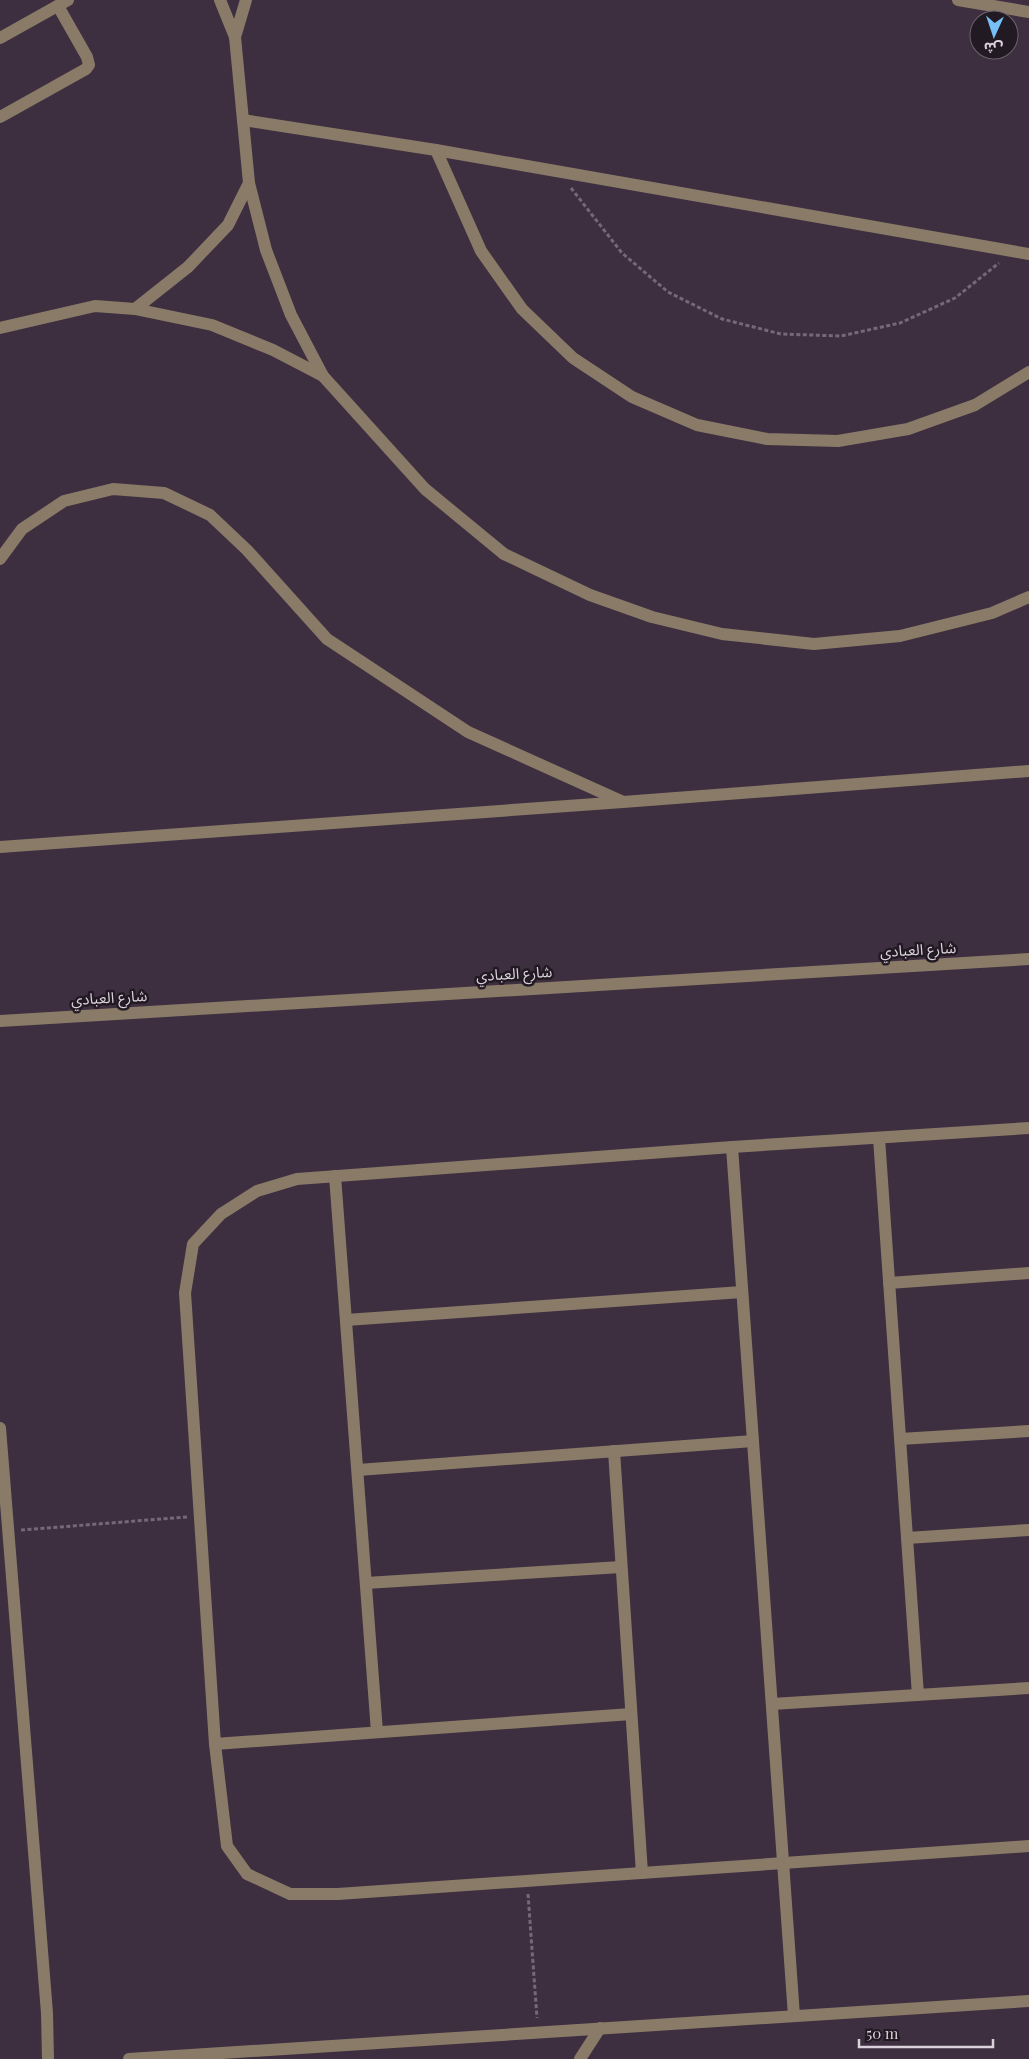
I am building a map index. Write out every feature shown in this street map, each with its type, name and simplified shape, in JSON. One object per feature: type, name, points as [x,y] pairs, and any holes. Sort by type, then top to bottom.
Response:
[{"type":"street","points":[[220,0],[235,37],[250,183],[266,250],[291,315],[323,376],[426,489],[504,554],[590,595],[652,617],[722,634],[814,644],[900,636],[992,613],[1029,597]]},
{"type":"street","points":[[235,37],[246,0]]},
{"type":"street","points":[[958,0],[1029,12]]},
{"type":"street","points":[[0,38],[63,3],[89,65],[86,69],[0,117]]},
{"type":"street","points":[[243,120],[436,150],[1029,254]]},
{"type":"street","points":[[436,150],[481,251],[522,309],[573,358],[595,373],[632,397],[697,425],[767,439],[838,441],[908,429],[975,405],[1029,372]]},
{"type":"street","points":[[136,309],[188,267],[228,225],[250,183]]},
{"type":"street","points":[[0,328],[96,306],[136,309],[212,325],[273,350],[323,376]]},
{"type":"street","points":[[0,559],[22,530],[64,501],[113,489],[164,493],[210,515],[246,550],[327,639],[468,732],[624,802]]},
{"type":"street","points":[[0,846],[1029,771]]},
{"type":"street","name":"شارع العبادي","points":[[0,1021],[1029,959]]},
{"type":"street","points":[[1029,1128],[732,1147],[297,1179],[257,1191],[221,1214],[193,1244],[185,1293],[215,1744],[227,1846],[247,1874],[290,1894],[338,1894],[1029,1846]]},
{"type":"street","points":[[879,1138],[918,1695]]},
{"type":"street","points":[[732,1147],[794,2016]]},
{"type":"street","points":[[335,1176],[378,1732]]},
{"type":"street","points":[[889,1282],[1029,1273]]},
{"type":"street","points":[[346,1320],[742,1292]]},
{"type":"street","points":[[0,1428],[47,2013],[48,2059]]},
{"type":"street","points":[[900,1439],[1029,1431]]},
{"type":"street","points":[[358,1470],[753,1441]]},
{"type":"street","points":[[614,1451],[642,1873]]},
{"type":"street","points":[[907,1538],[1029,1530]]},
{"type":"street","points":[[366,1583],[621,1566]]},
{"type":"street","points":[[772,1704],[1029,1688]]},
{"type":"street","points":[[215,1744],[631,1714]]},
{"type":"street","points":[[129,2059],[1029,2001]]},
{"type":"street","points":[[580,2059],[600,2028]]},
{"type":"path","points":[[559,172],[622,253],[668,292],[722,320],[781,334],[841,336],[900,324],[955,298],[1014,251]]},
{"type":"path","points":[[8,1530],[200,1516]]},
{"type":"path","points":[[527,1881],[538,2033]]}]
